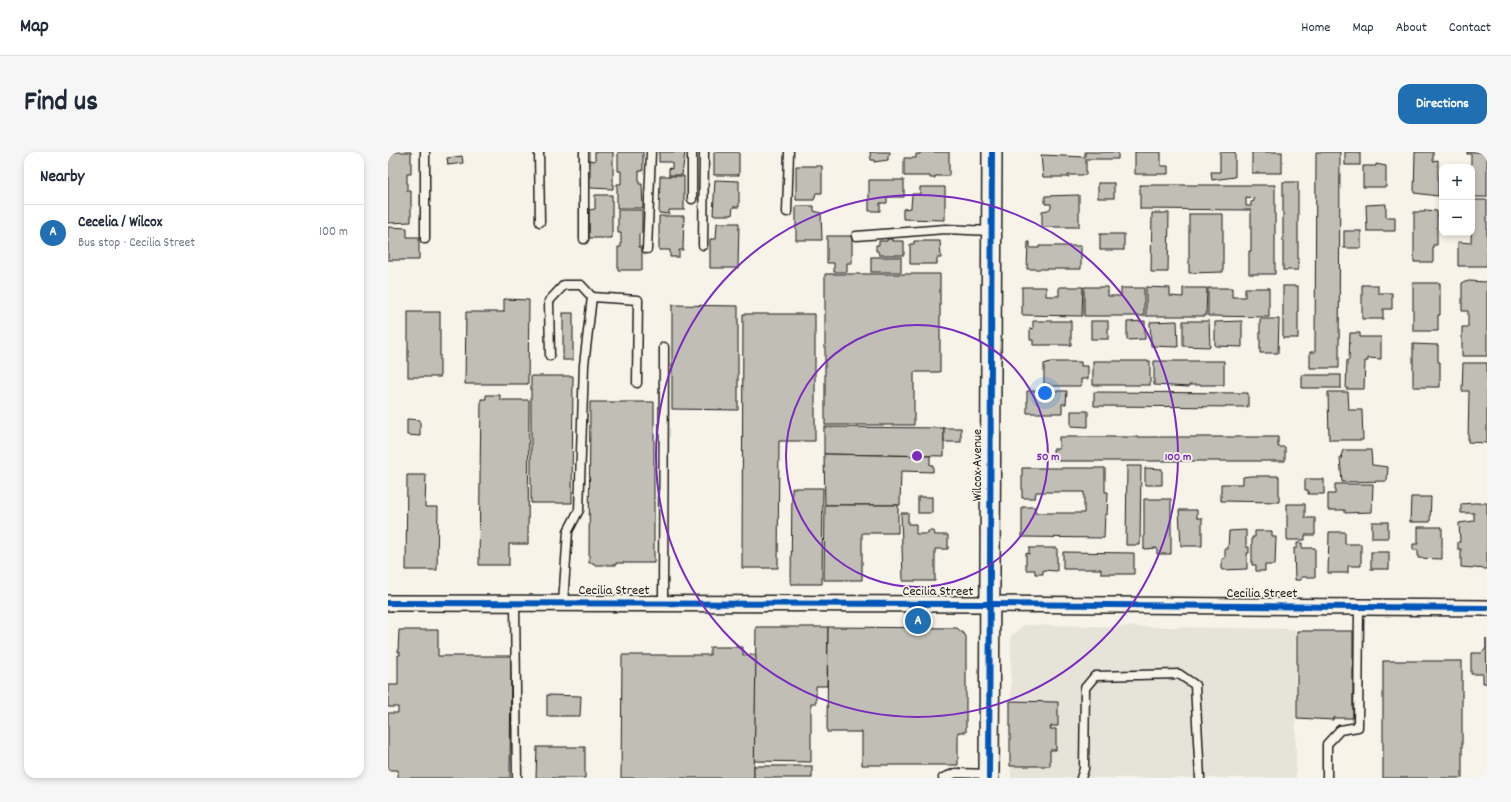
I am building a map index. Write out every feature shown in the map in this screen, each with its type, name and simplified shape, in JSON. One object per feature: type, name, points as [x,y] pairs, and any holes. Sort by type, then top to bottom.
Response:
[{"type":"street","name":"Wilcox Avenue","points":[[988,776],[992,152]]},
{"type":"street","name":"Cecilia Street","points":[[388,603],[989,604],[1487,608]]},
{"type":"lane","points":[[424,239],[425,152]]},
{"type":"lane","points":[[539,152],[540,222]]},
{"type":"lane","points":[[584,152],[584,239]]},
{"type":"lane","points":[[647,249],[651,152]]},
{"type":"lane","points":[[692,152],[692,199]]},
{"type":"lane","points":[[703,245],[704,152]]},
{"type":"lane","points":[[787,212],[789,152]]},
{"type":"lane","points":[[856,236],[945,229],[991,230]]},
{"type":"lane","points":[[550,356],[549,300],[564,285],[581,285],[592,297],[638,300],[637,383]]},
{"type":"lane","points":[[563,603],[568,531],[579,510],[584,365],[592,297]]},
{"type":"lane","points":[[663,603],[664,347]]},
{"type":"lane","points":[[516,603],[517,778]]},
{"type":"lane","points":[[1326,778],[1326,744],[1340,730],[1358,727],[1359,606]]},
{"type":"lane","points":[[1082,778],[1084,769],[1085,688],[1095,676],[1179,674],[1195,685],[1200,778]]},
{"type":"lane","points":[[943,778],[956,773],[988,776]]},
{"type":"shaded area","points":[[1024,625],[1295,629],[1296,778],[1011,778],[1011,636]]},
{"type":"building","points":[[388,152],[411,152],[411,174],[407,174],[407,191],[411,191],[411,222],[388,223]]},
{"type":"building","points":[[595,152],[613,152],[613,189],[590,188],[590,160],[595,161]]},
{"type":"building","points":[[618,152],[643,152],[643,171],[639,171],[639,184],[642,184],[643,208],[617,208],[617,184],[621,184],[621,171],[618,171]]},
{"type":"building","points":[[659,152],[685,152],[682,175],[669,175],[669,168],[672,169],[672,162],[659,162]]},
{"type":"building","points":[[714,152],[739,152],[739,175],[714,175]]},
{"type":"building","points":[[870,152],[890,152],[890,155],[888,155],[888,160],[874,162],[874,160],[871,160]]},
{"type":"building","points":[[920,152],[949,152],[949,176],[935,176],[935,178],[930,178],[930,176],[904,176],[904,158],[916,158],[916,154],[920,154]]},
{"type":"building","points":[[1085,152],[1118,152],[1118,159],[1086,159],[1086,175],[1068,175],[1069,177],[1043,177],[1041,155],[1085,157]]},
{"type":"building","points":[[1135,152],[1161,152],[1161,166],[1168,166],[1168,174],[1135,174]]},
{"type":"building","points":[[1220,152],[1235,152],[1235,177],[1212,180],[1211,172],[1220,172]]},
{"type":"building","points":[[1252,152],[1282,152],[1282,173],[1252,173]]},
{"type":"building","points":[[1316,152],[1340,152],[1339,368],[1310,368],[1310,352],[1315,352]]},
{"type":"building","points":[[1345,152],[1360,152],[1360,165],[1345,165]]},
{"type":"building","points":[[1415,152],[1433,152],[1433,161],[1438,160],[1438,196],[1414,193]]},
{"type":"building","points":[[1467,152],[1487,152],[1487,197],[1475,197],[1475,164],[1471,164],[1471,154],[1467,154]]},
{"type":"building","points":[[462,156],[463,163],[448,165],[447,158]]},
{"type":"building","points":[[1376,164],[1386,166],[1386,187],[1363,187],[1363,166],[1376,166]]},
{"type":"building","points":[[796,166],[822,166],[822,193],[816,193],[814,200],[796,200]]},
{"type":"building","points":[[660,176],[684,176],[684,210],[669,210],[669,214],[659,213]]},
{"type":"building","points":[[715,180],[739,181],[739,207],[733,207],[732,215],[713,215]]},
{"type":"building","points":[[869,180],[904,180],[904,197],[887,197],[887,203],[880,203],[880,211],[869,211]]},
{"type":"building","points":[[1283,182],[1298,182],[1298,270],[1283,270]]},
{"type":"building","points":[[1098,183],[1114,183],[1114,198],[1098,198]]},
{"type":"building","points":[[1140,185],[1275,185],[1275,274],[1249,274],[1249,251],[1251,251],[1251,210],[1140,209]],"holes":[[[1246,197],[1254,198],[1254,201],[1251,202],[1251,206],[1246,206]]]},
{"type":"building","points":[[920,187],[945,187],[945,220],[903,219],[903,209],[911,208],[912,194],[920,194]]},
{"type":"building","points":[[595,195],[612,195],[612,238],[589,238],[589,210],[595,209]]},
{"type":"building","points":[[1079,195],[1079,227],[1042,227],[1042,211],[1051,208],[1051,204],[1045,204],[1045,196]]},
{"type":"building","points":[[1475,200],[1487,200],[1487,266],[1458,266],[1458,242],[1471,243],[1471,236],[1475,236]]},
{"type":"building","points":[[1386,204],[1386,217],[1395,217],[1395,231],[1367,231],[1366,205]]},
{"type":"building","points":[[796,206],[814,206],[814,211],[821,213],[822,240],[796,240]]},
{"type":"building","points":[[618,210],[642,210],[642,233],[639,234],[639,247],[642,247],[642,270],[618,270],[618,247],[621,247],[621,233],[618,233]]},
{"type":"building","points":[[1425,210],[1437,211],[1437,245],[1433,245],[1433,262],[1414,262],[1414,212],[1425,212]]},
{"type":"building","points":[[1152,213],[1169,213],[1168,272],[1151,272]]},
{"type":"building","points":[[1189,214],[1223,214],[1223,272],[1189,273]]},
{"type":"building","points":[[659,216],[684,216],[683,250],[679,250],[679,257],[670,257],[670,250],[659,250]]},
{"type":"building","points":[[717,223],[739,223],[738,268],[710,268],[710,239],[716,239]]},
{"type":"building","points":[[388,227],[407,228],[407,237],[419,237],[419,260],[388,260]]},
{"type":"building","points":[[1344,231],[1361,231],[1361,248],[1344,248]]},
{"type":"building","points":[[1100,234],[1124,234],[1124,250],[1100,250]]},
{"type":"building","points":[[827,236],[852,236],[852,263],[847,263],[847,272],[834,272],[834,263],[827,263]]},
{"type":"building","points":[[887,239],[892,239],[892,241],[904,241],[904,255],[879,255],[878,251],[876,251],[876,245],[879,245],[879,241],[887,241]]},
{"type":"building","points":[[914,241],[940,241],[941,258],[937,258],[937,264],[910,264],[910,244],[914,244]]},
{"type":"building","points":[[1028,242],[1030,242],[1030,248],[1039,248],[1039,246],[1081,246],[1081,269],[1027,269]]},
{"type":"building","points":[[871,257],[901,257],[901,272],[871,272]]},
{"type":"building","points":[[825,274],[940,274],[940,372],[914,372],[914,425],[825,425]]},
{"type":"building","points":[[1469,281],[1487,282],[1487,356],[1462,356],[1462,327],[1468,327],[1468,311],[1462,311],[1462,283]]},
{"type":"building","points":[[1413,283],[1440,283],[1440,315],[1438,315],[1438,331],[1413,331]]},
{"type":"building","points":[[1362,285],[1378,285],[1378,293],[1392,293],[1392,309],[1383,309],[1383,319],[1362,319]]},
{"type":"building","points":[[1283,286],[1298,286],[1298,338],[1283,338]]},
{"type":"building","points":[[1022,287],[1046,287],[1046,296],[1059,296],[1059,287],[1083,287],[1082,316],[1022,315]]},
{"type":"building","points":[[1084,287],[1108,287],[1108,296],[1121,296],[1121,288],[1144,288],[1144,316],[1084,316]]},
{"type":"building","points":[[1146,287],[1170,288],[1170,296],[1183,297],[1183,288],[1207,288],[1206,316],[1146,316]]},
{"type":"building","points":[[1208,288],[1232,288],[1232,297],[1245,297],[1245,288],[1269,288],[1269,317],[1208,316]]},
{"type":"building","points":[[504,299],[529,300],[528,384],[465,384],[466,312],[504,312]]},
{"type":"building","points":[[672,305],[738,306],[738,410],[672,409]]},
{"type":"building","points":[[408,312],[440,312],[440,377],[408,377]]},
{"type":"building","points":[[563,313],[573,313],[573,360],[563,360]]},
{"type":"building","points":[[743,314],[815,314],[815,441],[779,441],[778,568],[742,568]]},
{"type":"building","points":[[1260,319],[1279,319],[1278,353],[1260,353]]},
{"type":"building","points":[[1033,321],[1071,321],[1071,345],[1033,345],[1033,340],[1030,340],[1030,328],[1033,329]]},
{"type":"building","points":[[1091,321],[1108,321],[1108,339],[1091,339]]},
{"type":"building","points":[[1145,321],[1145,339],[1127,340],[1127,322]]},
{"type":"building","points":[[1177,321],[1178,347],[1151,346],[1150,322]]},
{"type":"building","points":[[1183,321],[1209,321],[1210,347],[1183,346]]},
{"type":"building","points":[[1242,321],[1242,347],[1215,346],[1215,322]]},
{"type":"building","points":[[1350,333],[1360,333],[1360,337],[1381,337],[1381,359],[1368,358],[1368,361],[1365,361],[1364,389],[1346,389]]},
{"type":"building","points":[[1413,344],[1438,345],[1440,387],[1413,387]]},
{"type":"building","points":[[1093,361],[1150,361],[1150,385],[1093,385]]},
{"type":"building","points":[[1154,361],[1224,361],[1224,385],[1189,385],[1189,387],[1154,385]]},
{"type":"building","points":[[1050,362],[1081,362],[1081,366],[1088,366],[1088,379],[1081,379],[1081,386],[1050,386],[1050,384],[1044,384],[1044,364]]},
{"type":"building","points":[[1463,363],[1487,363],[1487,443],[1468,442],[1469,391],[1462,391]]},
{"type":"building","points":[[1302,375],[1341,375],[1341,388],[1302,388]]},
{"type":"building","points":[[531,376],[573,376],[572,503],[531,503]]},
{"type":"building","points":[[1027,391],[1067,391],[1066,404],[1062,404],[1062,413],[1027,413]]},
{"type":"building","points":[[1094,392],[1248,393],[1248,407],[1094,406]]},
{"type":"building","points":[[1328,392],[1348,392],[1349,410],[1362,410],[1363,440],[1329,440]]},
{"type":"building","points":[[486,395],[500,395],[500,400],[529,400],[528,544],[509,544],[509,565],[479,565],[481,399],[486,399]]},
{"type":"building","points":[[590,402],[654,402],[654,563],[616,563],[616,565],[594,565],[594,563],[589,563]]},
{"type":"building","points":[[1071,411],[1088,411],[1088,427],[1071,426]]},
{"type":"building","points":[[407,419],[420,420],[420,436],[407,435]]},
{"type":"building","points":[[824,427],[944,428],[944,456],[824,454]]},
{"type":"building","points":[[944,428],[961,428],[961,442],[944,442]]},
{"type":"building","points":[[1059,437],[1278,437],[1278,447],[1285,447],[1285,461],[1059,461],[1054,460],[1053,449],[1059,449]]},
{"type":"building","points":[[1343,450],[1371,450],[1372,465],[1388,467],[1387,481],[1342,482],[1340,458],[1343,458],[1341,456]]},
{"type":"building","points":[[824,454],[930,456],[930,465],[933,465],[933,472],[901,471],[900,505],[825,505]]},
{"type":"building","points":[[1127,466],[1141,466],[1140,545],[1126,545]]},
{"type":"building","points":[[1022,468],[1105,468],[1105,492],[1108,492],[1104,538],[1022,537],[1022,507],[1035,507],[1035,513],[1084,513],[1084,492],[1036,492],[1035,498],[1022,498]]},
{"type":"building","points":[[1145,468],[1162,469],[1162,485],[1145,485]]},
{"type":"building","points":[[407,475],[426,475],[425,507],[438,507],[437,570],[406,570]]},
{"type":"building","points":[[1279,476],[1279,502],[1221,501],[1221,484],[1243,484],[1243,477]]},
{"type":"building","points":[[1305,479],[1324,479],[1324,494],[1308,494],[1308,490],[1305,490]]},
{"type":"building","points":[[1335,484],[1373,484],[1372,512],[1345,513],[1345,510],[1328,510],[1328,494],[1335,494]]},
{"type":"building","points":[[792,488],[823,488],[822,584],[791,584]]},
{"type":"building","points":[[918,497],[932,497],[932,513],[918,513]]},
{"type":"building","points":[[1411,497],[1431,497],[1430,522],[1410,522]]},
{"type":"building","points":[[1144,499],[1171,499],[1171,554],[1157,554],[1157,548],[1144,549]]},
{"type":"building","points":[[1487,503],[1487,569],[1461,567],[1461,549],[1458,549],[1458,542],[1460,542],[1459,523],[1474,521],[1474,513],[1461,513],[1461,504]]},
{"type":"building","points":[[1287,504],[1305,504],[1305,518],[1315,518],[1315,535],[1305,535],[1305,540],[1287,540]]},
{"type":"building","points":[[825,505],[898,505],[898,533],[862,533],[862,580],[824,580]]},
{"type":"building","points":[[1179,510],[1197,510],[1197,518],[1202,518],[1202,546],[1181,546]]},
{"type":"building","points":[[901,513],[908,513],[908,524],[916,524],[916,534],[928,534],[928,531],[934,531],[935,535],[948,535],[948,549],[935,549],[935,581],[903,581]]},
{"type":"building","points":[[1372,522],[1388,522],[1388,538],[1372,538]]},
{"type":"building","points":[[1418,527],[1442,527],[1442,559],[1418,558],[1418,550],[1413,550],[1413,544],[1418,544]]},
{"type":"building","points":[[1246,530],[1246,547],[1249,547],[1249,553],[1247,553],[1247,569],[1222,570],[1222,559],[1225,558],[1225,549],[1228,549],[1229,531]]},
{"type":"building","points":[[1255,531],[1272,531],[1272,537],[1276,537],[1275,565],[1265,565],[1265,571],[1256,571],[1256,565],[1252,565],[1252,537],[1255,537]]},
{"type":"building","points":[[1329,532],[1345,532],[1345,544],[1361,544],[1361,566],[1348,566],[1348,573],[1328,573]]},
{"type":"building","points":[[1297,543],[1302,543],[1302,548],[1315,548],[1315,577],[1301,577],[1301,580],[1295,580],[1294,548],[1297,548]]},
{"type":"building","points":[[1029,548],[1057,548],[1057,571],[1043,570],[1043,574],[1035,574],[1035,570],[1026,570],[1026,553],[1029,554]]},
{"type":"building","points":[[1063,552],[1134,553],[1134,574],[1101,574],[1101,569],[1063,569]]},
{"type":"building","points":[[1371,552],[1389,552],[1389,569],[1371,569]]},
{"type":"building","points":[[756,627],[828,627],[827,686],[816,686],[816,703],[811,703],[811,762],[754,761]]},
{"type":"building","points":[[828,627],[957,628],[966,636],[966,732],[958,732],[958,765],[862,765],[862,732],[827,732]]},
{"type":"building","points":[[399,630],[438,630],[438,656],[511,656],[510,778],[398,778],[398,770],[388,770],[388,713],[398,713],[398,707],[388,707],[388,685],[398,685],[398,655],[400,655],[400,652],[398,652]]},
{"type":"building","points":[[1297,631],[1353,631],[1353,718],[1333,718],[1333,720],[1297,718]]},
{"type":"building","points":[[1486,638],[1487,683],[1483,683],[1483,674],[1471,674],[1471,653],[1482,653],[1486,648]]},
{"type":"building","points":[[710,647],[743,647],[743,655],[756,655],[754,778],[621,778],[622,655],[710,655]]},
{"type":"building","points":[[1383,661],[1462,661],[1462,778],[1383,778]]},
{"type":"building","points":[[547,695],[581,696],[580,716],[547,716]]},
{"type":"building","points":[[1010,701],[1058,702],[1058,726],[1051,726],[1050,729],[1056,729],[1056,750],[1050,750],[1050,766],[1010,766]]},
{"type":"building","points":[[537,747],[585,747],[585,778],[536,778]]},
{"type":"building","points":[[754,766],[812,766],[812,778],[754,778]]},
{"type":"cycle path","points":[[989,778],[992,152]]},
{"type":"cycle path","points":[[388,603],[989,604],[1487,608]]},
{"type":"place","name":"Cecelia / Wilcox","points":[[918,621]]}]
